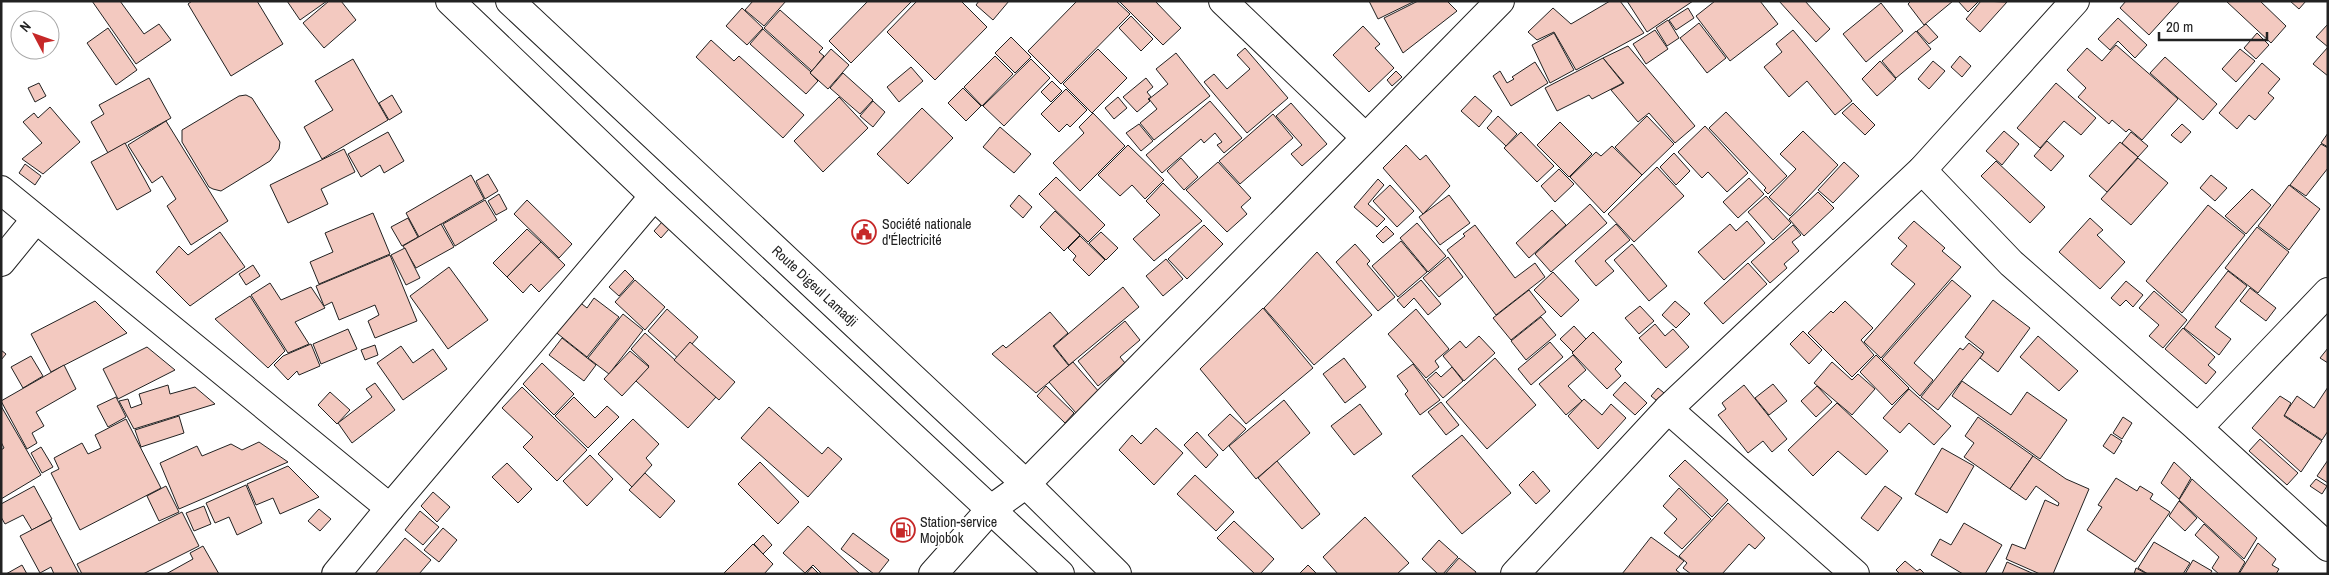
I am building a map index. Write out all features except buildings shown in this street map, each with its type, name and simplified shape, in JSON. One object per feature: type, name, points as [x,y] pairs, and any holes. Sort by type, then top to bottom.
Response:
[{"type":"street","points":[[450,1],[654,196],[1060,574]]},
{"type":"street","name":"Route Digeul Lamadji","points":[[510,1],[1026,484],[1117,574]]},
{"type":"street","points":[[1223,1],[1366,137]]},
{"type":"street","points":[[933,574],[990,510],[1026,484],[1500,1]]},
{"type":"street","points":[[1515,574],[1668,409],[1922,170],[2075,1]]},
{"type":"street","points":[[1922,170],[2011,263],[2198,428],[2328,547]]},
{"type":"street","points":[[1,190],[390,508]]},
{"type":"street","points":[[336,574],[654,196]]},
{"type":"street","points":[[1,262],[36,219]]},
{"type":"street","points":[[2198,428],[2328,292]]},
{"type":"street","points":[[1668,409],[1855,574]]},
{"type":"place","name":"Société nationale d'Électricité","points":[[864,232]]},
{"type":"place","name":"Station-service Mojobok","points":[[903,530]]}]
